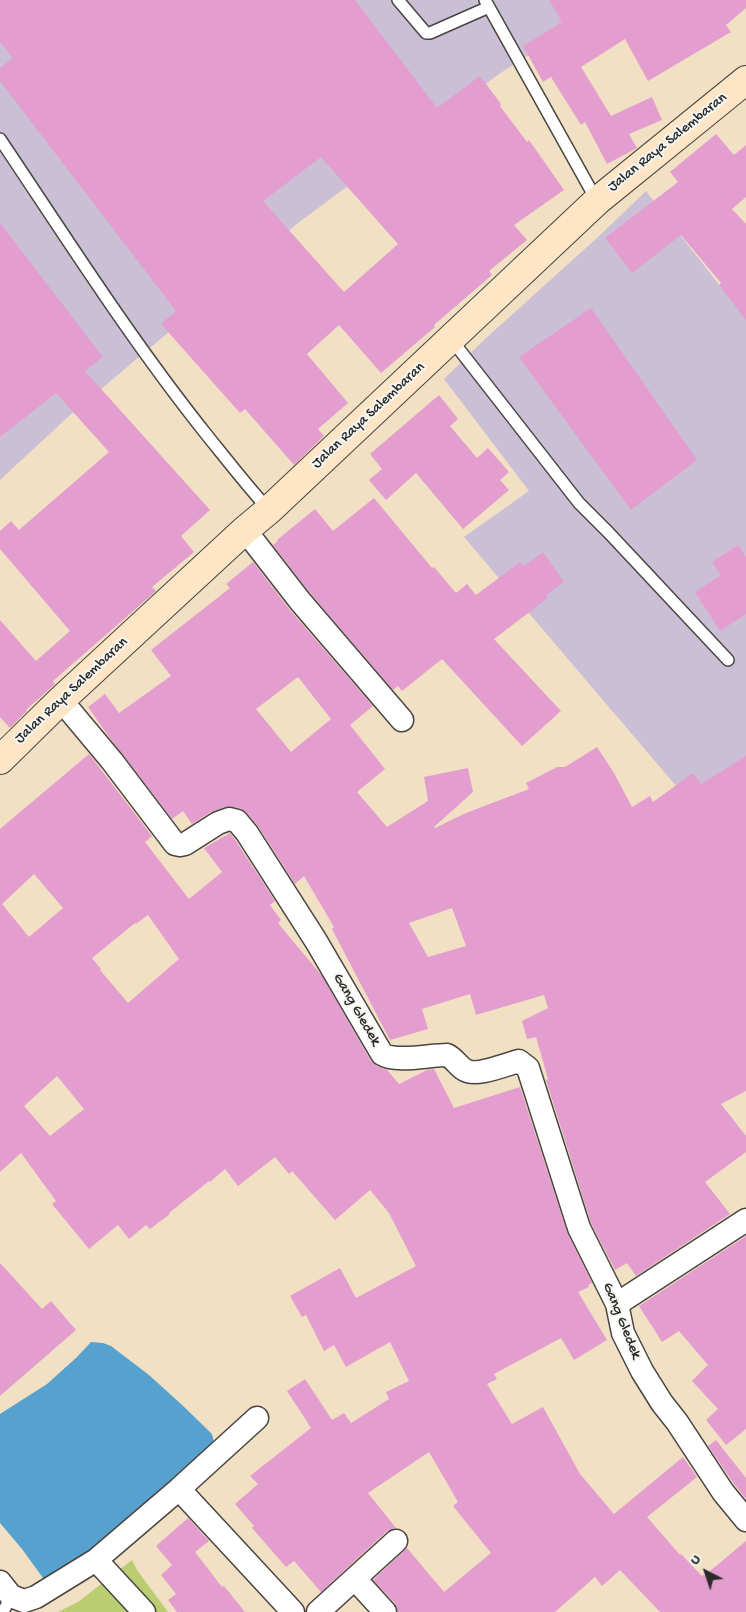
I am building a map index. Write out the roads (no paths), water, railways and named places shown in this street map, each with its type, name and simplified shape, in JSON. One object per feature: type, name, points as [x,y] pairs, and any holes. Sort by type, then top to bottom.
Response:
[{"type":"main road","name":"Jalan Raya Salembaran","points":[[0,760],[61,700],[269,510],[598,201],[746,80]]},
{"type":"street","points":[[245,530],[300,601],[402,720]]},
{"type":"street","name":"Gang Gledek","points":[[61,700],[112,761],[175,844],[185,844],[229,819],[236,821],[247,833],[316,941],[382,1054],[387,1057],[403,1058],[447,1055],[453,1058],[464,1070],[471,1072],[484,1071],[519,1061],[526,1066],[529,1070],[579,1228],[617,1304],[623,1333],[642,1371],[662,1403],[724,1492],[746,1520]]},
{"type":"street","points":[[617,1304],[746,1220]]},
{"type":"street","points":[[5,1596],[24,1601],[36,1597],[96,1560],[179,1489],[257,1418]]},
{"type":"street","points":[[179,1489],[293,1612]]},
{"type":"street","points":[[318,1612],[396,1541]]},
{"type":"street","points":[[96,1560],[144,1612]]},
{"type":"street","points":[[356,1579],[385,1612]]},
{"type":"lane","points":[[398,0],[426,33],[430,33],[487,4],[598,201]]},
{"type":"lane","points":[[0,139],[123,324],[168,386],[269,510]]},
{"type":"lane","points":[[451,339],[579,503],[728,660]]},
{"type":"water","points":[[91,1342],[111,1346],[149,1375],[212,1434],[216,1450],[54,1580],[43,1578],[0,1523],[0,1414],[47,1384]]}]
